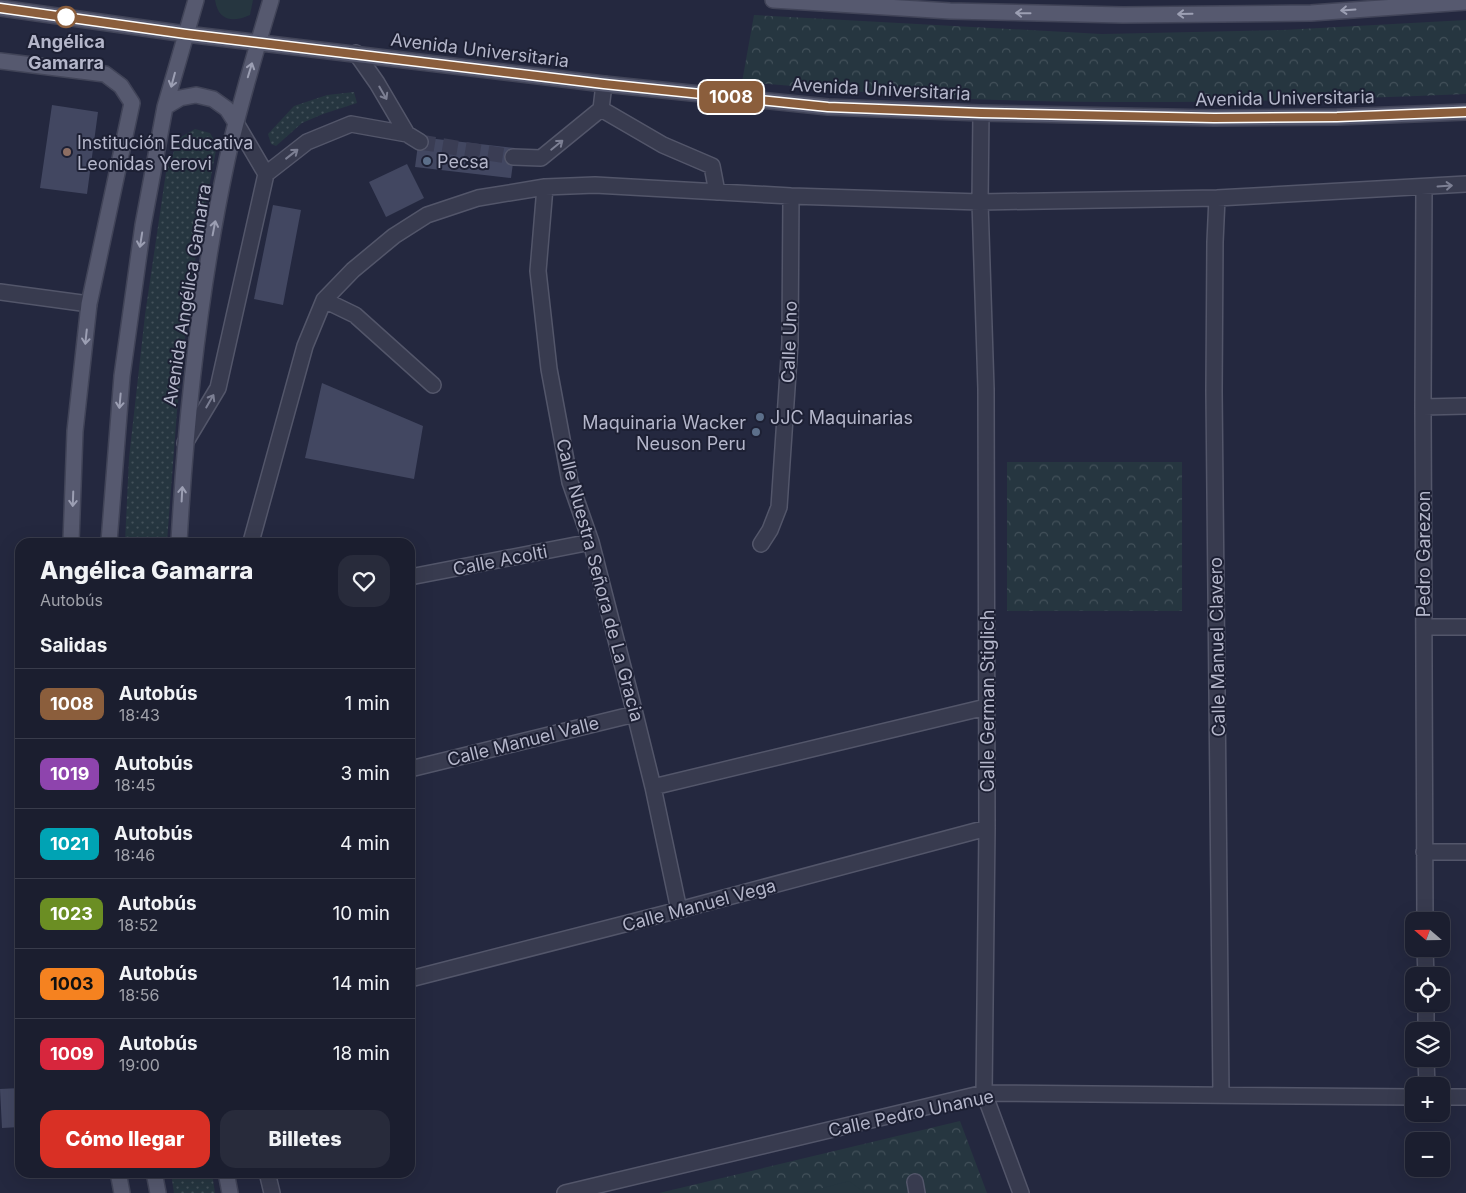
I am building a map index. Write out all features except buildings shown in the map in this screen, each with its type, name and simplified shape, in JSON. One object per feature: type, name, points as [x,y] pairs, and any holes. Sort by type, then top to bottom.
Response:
[{"type":"main road","points":[[109,538],[122,376],[130,307],[143,225],[166,107],[196,0]]},
{"type":"main road","name":"Avenida Angélica Gamarra","points":[[179,538],[191,378],[212,235],[236,123],[271,0]]},
{"type":"main road","points":[[773,0],[950,11],[1123,15],[1311,13],[1466,2]]},
{"type":"main road","name":"Avenida Universitaria","points":[[0,8],[186,34],[604,84],[828,107],[981,113],[1214,118],[1337,117],[1466,112]]},
{"type":"main road","points":[[0,61],[105,74],[121,86],[132,103],[90,304],[75,431],[71,538]]},
{"type":"main road","points":[[166,107],[180,98],[196,95],[213,99],[227,108],[236,123]]},
{"type":"main road","points":[[119,1178],[122,1193]]},
{"type":"main road","points":[[155,1178],[158,1193]]},
{"type":"main road","points":[[227,1178],[230,1193]]},
{"type":"street","points":[[185,443],[218,388],[266,174],[307,142],[351,124],[413,138],[356,54]]},
{"type":"street","points":[[513,157],[541,158],[601,110],[604,84]]},
{"type":"street","points":[[601,110],[664,145],[712,166],[717,192]]},
{"type":"street","name":"Calle German Stiglich","points":[[981,113],[980,202],[986,389],[987,828],[984,1093],[1021,1193]]},
{"type":"street","points":[[236,123],[266,174]]},
{"type":"street","points":[[253,538],[304,346],[324,300],[353,270],[394,236],[428,215],[478,198],[544,187],[595,185],[791,196],[980,202],[1217,198],[1466,184]]},
{"type":"street","name":"Calle Nuestra Señora de La Gracia","points":[[544,187],[538,271],[548,369],[570,482],[591,542],[635,714],[653,786],[679,910]]},
{"type":"street","name":"Pedro Garezon","points":[[1424,187],[1425,912]]},
{"type":"street","name":"Calle Uno","points":[[761,544],[770,530],[779,506],[790,343],[791,196]]},
{"type":"street","name":"Calle Manuel Clavero","points":[[1217,198],[1214,391],[1221,1095]]},
{"type":"street","points":[[0,292],[90,304]]},
{"type":"street","points":[[324,300],[355,315],[433,385]]},
{"type":"street","points":[[1423,407],[1466,406]]},
{"type":"street","name":"Calle Acolti","points":[[415,577],[591,542]]},
{"type":"street","points":[[1424,626],[1466,627]]},
{"type":"street","points":[[653,786],[986,707]]},
{"type":"street","name":"Calle Manuel Valle","points":[[415,768],[635,714]]},
{"type":"street","name":"Calle Manuel Vega","points":[[415,978],[987,828]]},
{"type":"street","points":[[1424,852],[1466,852]]},
{"type":"street","name":"Calle Pedro Unanue","points":[[565,1193],[984,1093],[1405,1097]]},
{"type":"street","points":[[1450,1097],[1466,1097]]},
{"type":"street","points":[[269,1178],[272,1193]]},
{"type":"green space","points":[[215,0],[253,0],[250,15],[238,19],[227,18],[219,12]]},
{"type":"green space","points":[[754,15],[1102,34],[1283,30],[1466,20],[1466,94],[1336,99],[1076,102],[895,95],[742,82]]},
{"type":"green space","points":[[354,92],[357,103],[302,123],[276,146],[271,144],[268,134],[294,106],[327,95]]},
{"type":"green space","points":[[195,129],[210,133],[217,145],[192,277],[177,411],[167,538],[125,538],[129,458],[145,315],[166,172],[179,138]]},
{"type":"green space","points":[[1007,462],[1182,462],[1182,611],[1007,611]]},
{"type":"green space","points":[[960,1121],[987,1193],[659,1193]]},
{"type":"green space","points":[[172,1178],[213,1178],[215,1193],[174,1193]]},
{"type":"green space","points":[[849,1181],[865,1193],[804,1193]]},
{"type":"tunnel","points":[[420,142],[513,157]]},
{"type":"bus line","name":"1008","points":[[0,8],[186,34],[604,84],[828,107],[981,113],[1214,118],[1337,117],[1466,112]]},
{"type":"place","name":"Angélica Gamarra","points":[[66,17]]},
{"type":"place","name":"Institución Educativa Leonidas Yerovi","points":[[67,152]]},
{"type":"place","name":"Pecsa","points":[[427,161]]},
{"type":"place","name":"JJC Maquinarias","points":[[760,417]]},
{"type":"place","name":"Maquinaria Wacker Neuson Peru","points":[[756,432]]}]
